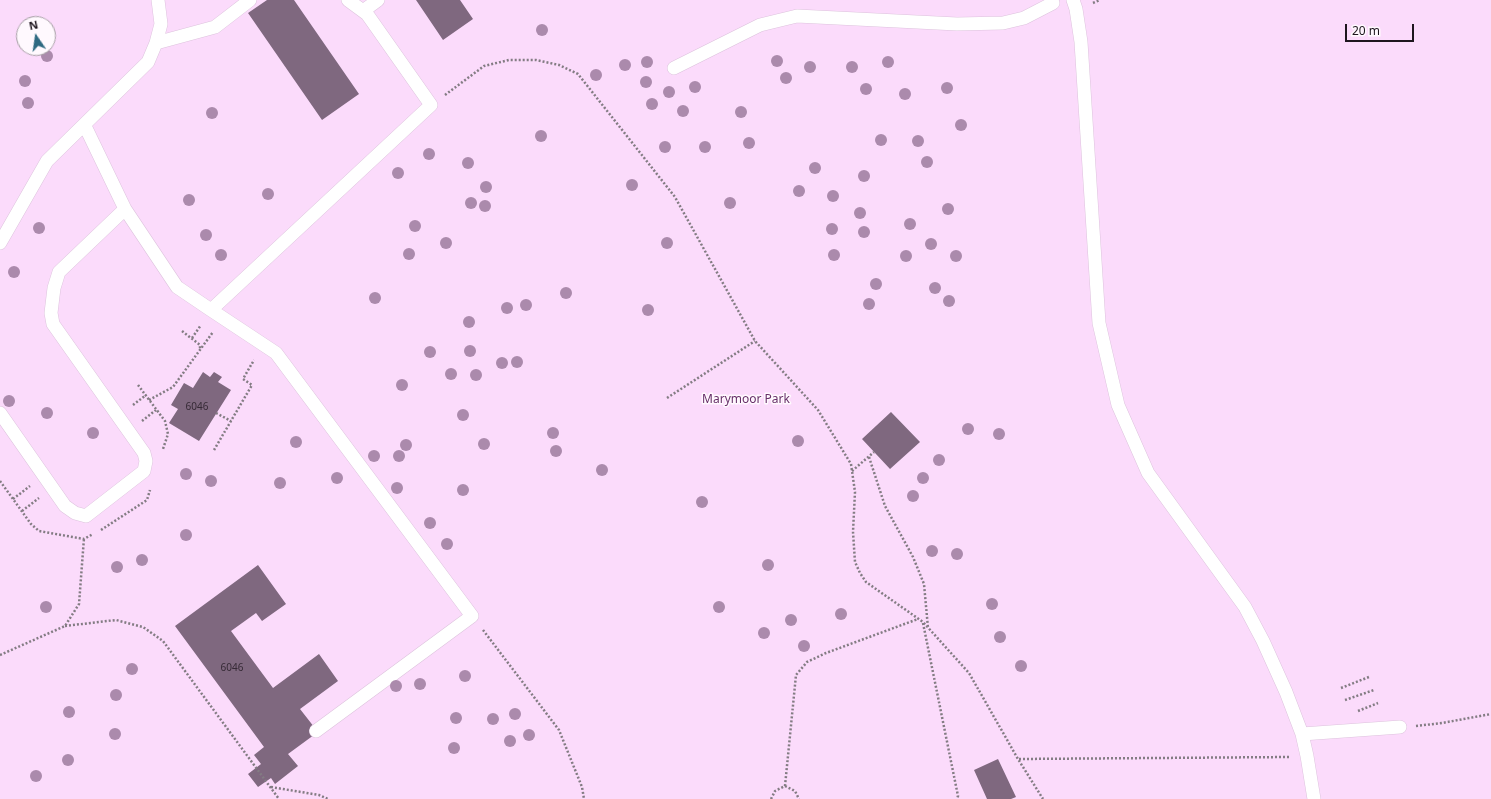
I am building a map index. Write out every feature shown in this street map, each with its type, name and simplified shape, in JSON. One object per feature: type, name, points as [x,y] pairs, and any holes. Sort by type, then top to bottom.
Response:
[{"type":"lane","points":[[0,243],[47,161],[148,62],[156,43],[161,24],[158,0]]},
{"type":"lane","points":[[156,43],[215,27],[250,0]]},
{"type":"lane","points":[[208,314],[431,105],[367,14],[348,0]]},
{"type":"lane","points":[[363,10],[378,0]]},
{"type":"lane","points":[[674,68],[760,25],[797,16],[957,24],[1003,23],[1024,18],[1051,1],[1074,5],[1081,42],[1099,323],[1118,405],[1148,473],[1245,607],[1263,640],[1284,685],[1302,734],[1314,799]]},
{"type":"lane","points":[[84,126],[126,210],[177,287],[208,314],[223,318],[276,353],[472,616],[316,731]]},
{"type":"lane","points":[[0,414],[65,506],[75,513],[86,516],[144,472],[146,461],[144,453],[53,324],[52,313],[54,288],[59,272],[126,210]]},
{"type":"lane","points":[[1302,734],[1400,727]]},
{"type":"path","points":[[431,105],[484,66],[509,60],[536,60],[559,65],[578,74],[675,197],[755,341],[818,410],[851,464],[856,492],[854,532],[855,562],[860,573],[866,582],[922,622],[969,673],[1018,759],[1043,799]]},
{"type":"path","points":[[192,338],[208,314]]},
{"type":"path","points":[[149,400],[173,387],[223,318]]},
{"type":"path","points":[[182,331],[200,345],[200,350]]},
{"type":"path","points":[[667,398],[755,341]]},
{"type":"path","points":[[214,450],[252,385],[243,379],[264,345]]},
{"type":"path","points":[[131,406],[146,396]]},
{"type":"path","points":[[137,425],[156,410]]},
{"type":"path","points":[[216,413],[231,421]]},
{"type":"path","points":[[852,471],[874,452]]},
{"type":"path","points":[[869,456],[885,506],[913,558],[924,584],[928,628]]},
{"type":"path","points":[[0,481],[31,524],[39,531],[84,539]]},
{"type":"path","points":[[13,499],[32,485]]},
{"type":"path","points":[[22,511],[41,497]]},
{"type":"path","points":[[65,626],[78,604],[86,516]]},
{"type":"path","points":[[472,616],[559,730],[582,787],[584,799]]},
{"type":"path","points":[[786,786],[796,676],[807,662],[826,653],[918,619]]},
{"type":"path","points":[[0,655],[65,626],[116,620],[143,627],[163,641],[279,799]]},
{"type":"path","points":[[922,622],[958,796],[957,799]]},
{"type":"path","points":[[1341,688],[1369,677]]},
{"type":"path","points":[[1345,700],[1374,690]]},
{"type":"path","points":[[1364,708],[1378,703]]},
{"type":"path","points":[[1400,727],[1442,723],[1491,714]]},
{"type":"path","points":[[1018,759],[1307,756]]},
{"type":"path","points":[[770,799],[775,791],[786,786]]},
{"type":"path","points":[[786,786],[795,791],[799,799]]},
{"type":"path","points":[[271,787],[319,795],[328,799]]},
{"type":"green space","name":"Marymoor Park","points":[[0,0],[1491,0],[1491,799],[0,799]]},
{"type":"building","points":[[267,0],[294,0],[359,94],[322,120],[248,13]]},
{"type":"building","points":[[416,0],[460,0],[473,19],[443,40]]},
{"type":"building","points":[[203,372],[210,377],[214,372],[222,377],[218,382],[231,390],[199,441],[169,423],[178,409],[171,405],[184,383],[193,388]]},
{"type":"building","points":[[891,412],[920,442],[890,469],[862,439]]},
{"type":"building","points":[[258,565],[286,604],[262,621],[256,613],[231,631],[273,688],[319,654],[338,681],[300,709],[318,732],[288,754],[298,766],[275,784],[271,778],[258,787],[248,774],[261,764],[254,755],[264,747],[175,626]]},
{"type":"building","points":[[998,759],[1016,797],[1011,799],[987,799],[974,770]]}]
